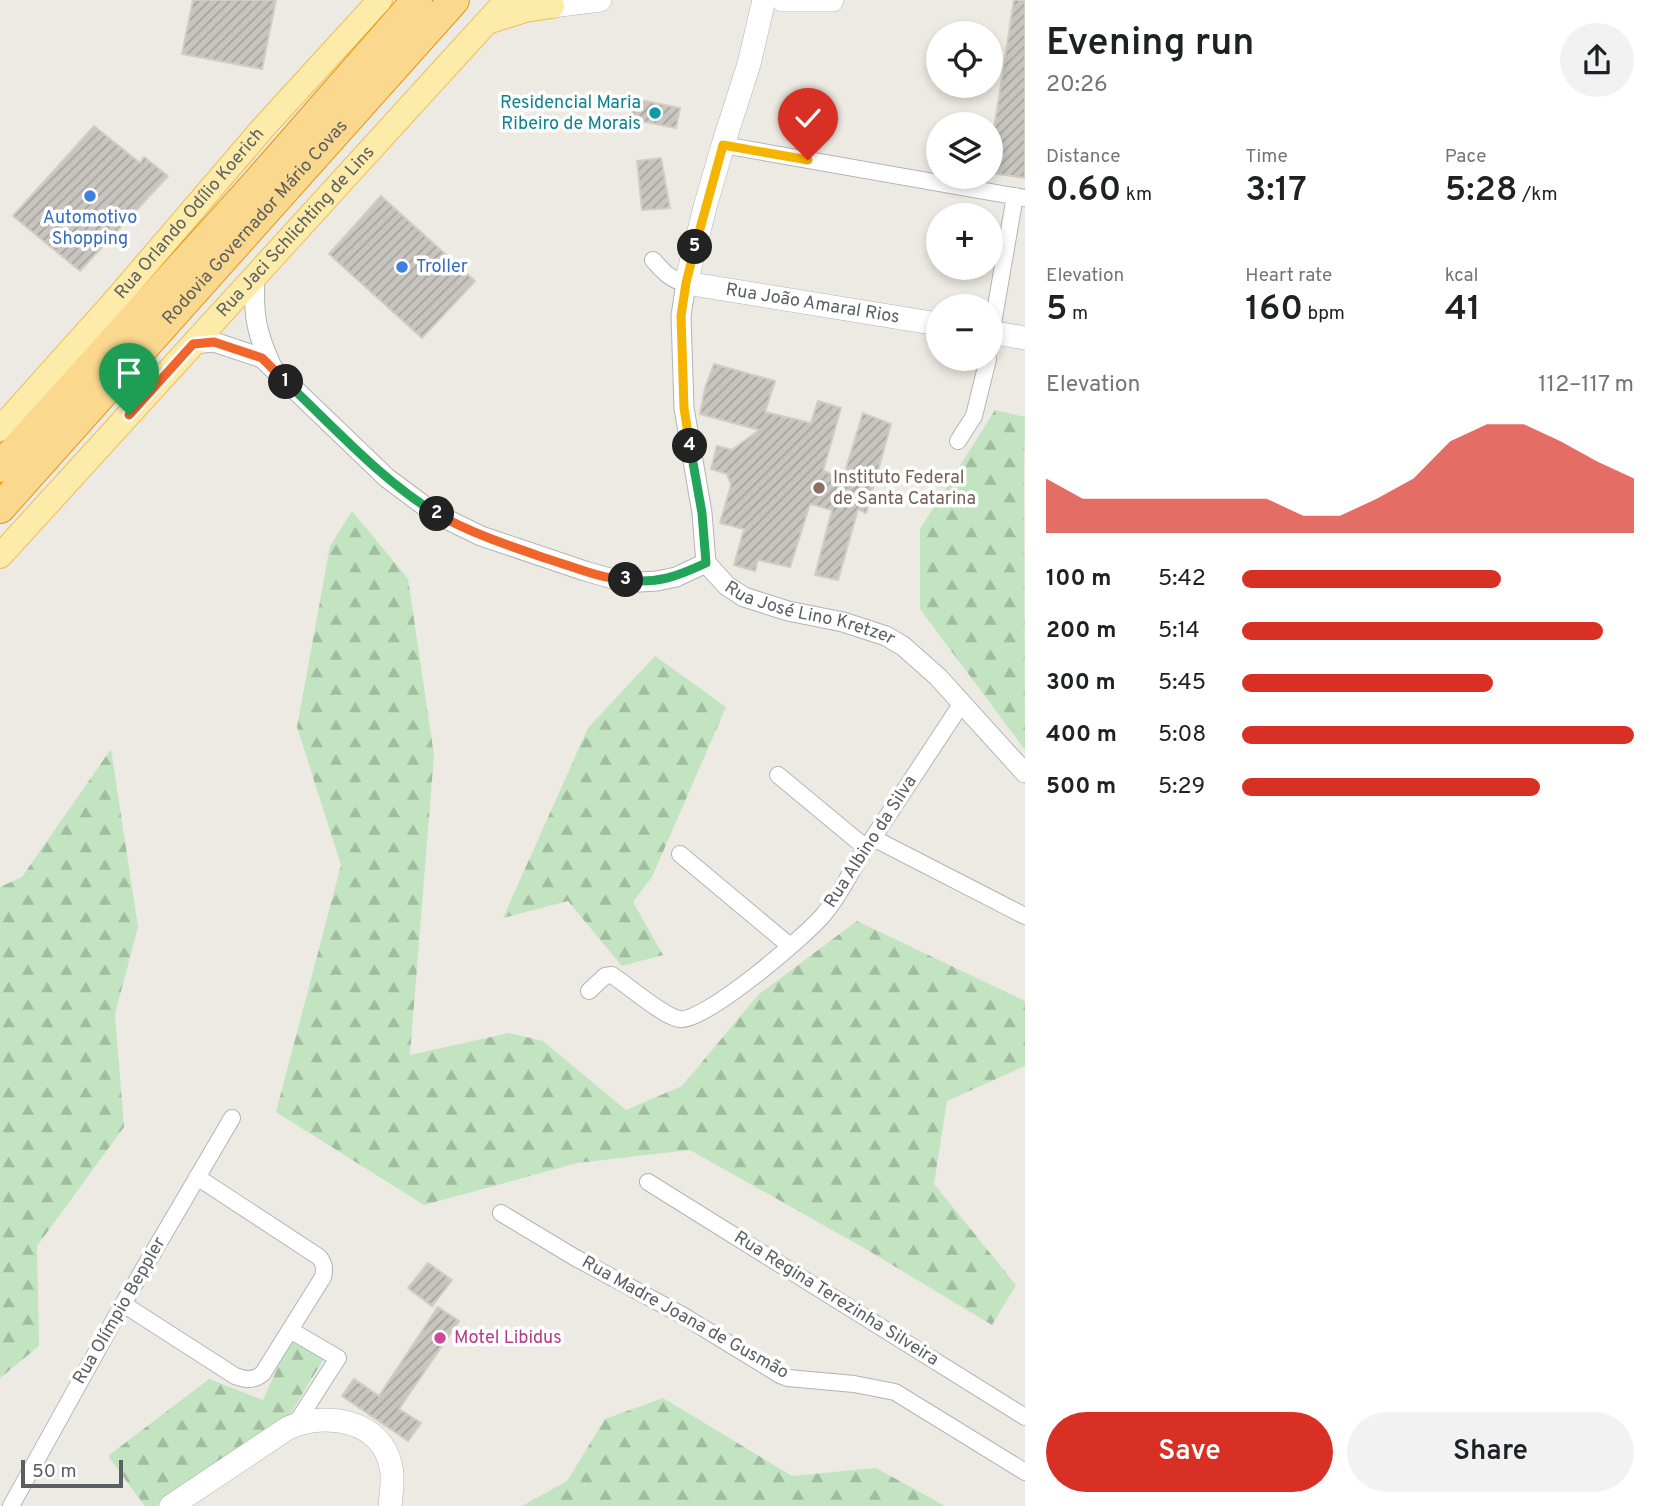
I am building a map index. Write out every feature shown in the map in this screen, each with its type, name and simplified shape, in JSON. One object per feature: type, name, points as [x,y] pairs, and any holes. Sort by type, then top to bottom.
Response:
[{"type":"highway","name":"Rodovia Governador Mário Covas","points":[[0,467],[255,185],[417,0]]},
{"type":"highway","name":"Rodovia Governador Mário Covas","points":[[0,508],[454,0]]},
{"type":"main road","name":"Rua Orlando Odílio Koerich","points":[[0,429],[113,303],[263,128],[380,0]]},
{"type":"main road","name":"Rua Jaci Schlichting de Lins","points":[[0,556],[507,0]]},
{"type":"main road","points":[[526,0],[552,6]]},
{"type":"main road","points":[[486,23],[525,10],[600,0]]},
{"type":"main road","points":[[686,283],[705,207],[749,64],[764,0]]},
{"type":"main road","points":[[783,0],[832,0]]},
{"type":"main road","name":"Rua João Amaral Rios","points":[[686,283],[926,322]]},
{"type":"main road","points":[[1003,336],[1025,338]]},
{"type":"main road","points":[[171,1506],[265,1442],[295,1425],[333,1420],[354,1424],[371,1434],[384,1447],[393,1476],[390,1506]]},
{"type":"street","points":[[723,145],[1020,197],[1000,294]]},
{"type":"street","points":[[193,344],[214,342],[262,358],[387,478],[413,499],[459,527],[613,579],[657,581],[676,577],[706,563],[702,513],[684,408],[681,316],[686,283],[677,282],[666,275],[653,260]]},
{"type":"street","points":[[255,276],[255,316],[260,340],[272,368]]},
{"type":"street","points":[[958,441],[974,416],[985,371]]},
{"type":"street","name":"Rua José Lino Kretzer","points":[[706,563],[727,586],[744,597],[788,611],[843,622],[894,640],[919,659],[1025,773]]},
{"type":"street","name":"Rua Albino da Silva","points":[[589,991],[604,976],[612,975],[657,1008],[679,1020],[703,1012],[763,970],[812,928],[836,898],[869,843],[962,703]]},
{"type":"street","points":[[778,775],[869,843],[1025,916]]},
{"type":"street","points":[[680,855],[790,946]]},
{"type":"street","name":"Rua Olímpio Beppler","points":[[11,1506],[122,1304],[232,1118]]},
{"type":"street","points":[[122,1304],[234,1376],[252,1380],[263,1373],[323,1277],[323,1263],[314,1254],[197,1177]]},
{"type":"street","name":"Rua Regina Terezinha Silveira","points":[[648,1182],[1025,1417]]},
{"type":"street","name":"Rua Madre Joana de Gusmão","points":[[501,1213],[574,1257],[682,1315],[780,1375],[895,1392],[1025,1472]]},
{"type":"street","points":[[290,1330],[338,1358],[295,1425]]},
{"type":"green space","points":[[995,410],[1025,417],[1025,750],[920,609],[920,529]]},
{"type":"green space","points":[[352,511],[408,579],[434,755],[410,1055],[509,1033],[543,1041],[626,1110],[682,1086],[758,995],[857,921],[1025,1001],[1025,1066],[947,1101],[934,1184],[1016,1285],[992,1325],[864,1248],[690,1150],[577,1163],[424,1205],[276,1112],[341,865],[297,727],[330,546]]},
{"type":"green space","points":[[655,656],[726,707],[652,877],[633,902],[663,955],[622,966],[568,901],[503,918],[588,728]]},
{"type":"green space","points":[[111,749],[138,927],[115,1014],[124,1127],[37,1246],[39,1346],[0,1378],[0,887],[22,877]]},
{"type":"green space","points":[[291,1338],[326,1355],[286,1421],[156,1506],[145,1506],[108,1456],[209,1379],[263,1400]]},
{"type":"green space","points":[[663,1398],[792,1476],[876,1468],[945,1506],[522,1506],[567,1481],[605,1419]]},
{"type":"building","points":[[193,0],[276,0],[262,69],[182,54]]},
{"type":"building","points":[[1014,0],[1025,0],[1025,178],[1003,175],[1003,112],[997,112],[999,98],[1003,98],[1003,71]]},
{"type":"building","name":"Residencial Maria Ribeiro de Morais","points":[[635,99],[680,108],[676,128],[631,119]]},
{"type":"building","name":"Automotivo Shopping","points":[[94,126],[140,163],[144,157],[168,176],[80,271],[13,216]]},
{"type":"building","points":[[661,158],[670,208],[642,210],[637,161]]},
{"type":"building","name":"Troller","points":[[381,196],[475,281],[422,338],[329,254]]},
{"type":"building","points":[[714,364],[775,381],[765,412],[811,423],[818,401],[841,408],[823,471],[843,478],[863,413],[891,424],[866,513],[858,509],[838,580],[815,575],[832,510],[810,504],[790,567],[758,560],[755,571],[734,565],[744,529],[720,523],[731,485],[727,474],[711,469],[717,446],[732,450],[759,430],[700,414],[705,388]]},
{"type":"building","points":[[428,1263],[452,1280],[432,1306],[408,1288]]},
{"type":"building","points":[[438,1307],[459,1321],[399,1409],[421,1423],[408,1441],[342,1396],[354,1379],[379,1396]]},
{"type":"place","name":"Residencial Maria Ribeiro de Morais","points":[[655,113]]},
{"type":"place","name":"Automotivo Shopping","points":[[90,196]]},
{"type":"place","name":"Troller","points":[[402,267]]},
{"type":"place","name":"Instituto Federal de Santa Catarina","points":[[819,488]]},
{"type":"place","name":"Motel Libidus","points":[[440,1338]]},
{"type":"route","points":[[129,415],[193,344],[214,342],[262,358],[387,478],[413,499],[459,527],[613,579],[640,582],[676,577],[706,563],[702,513],[684,408],[681,316],[686,283],[723,145],[808,160]]}]
